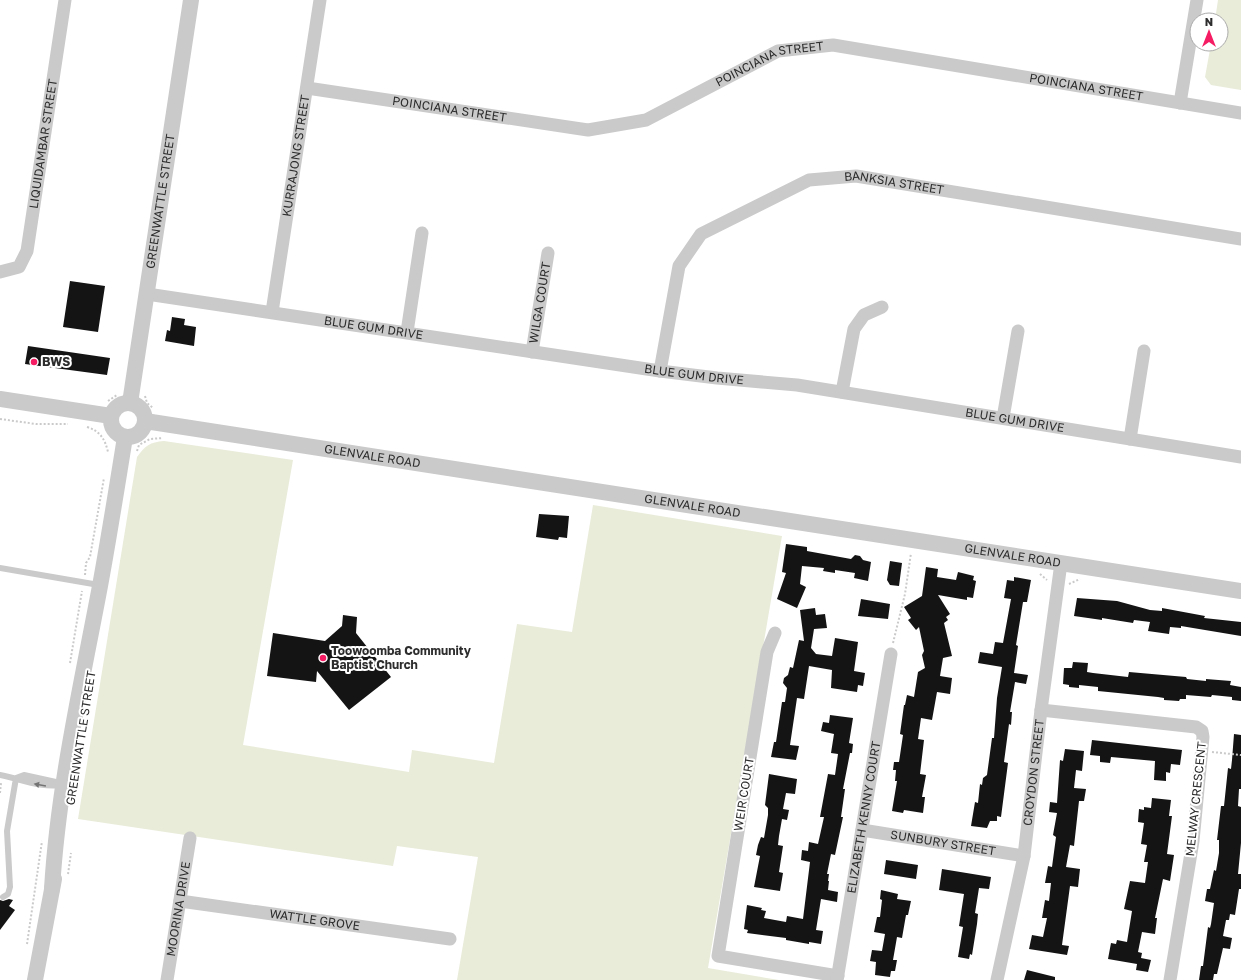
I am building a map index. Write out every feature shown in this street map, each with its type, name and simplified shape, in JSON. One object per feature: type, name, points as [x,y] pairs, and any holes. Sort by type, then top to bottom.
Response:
[{"type":"street","name":"LIQUIDAMBAR STREET","points":[[0,272],[19,267],[26,251],[65,0]]},
{"type":"street","name":"GREENWATTLE STREET","points":[[130,403],[191,0]]},
{"type":"street","name":"KURRAJONG STREET","points":[[272,312],[320,0]]},
{"type":"street","points":[[1180,103],[1197,0]]},
{"type":"street","name":"POINCIANA STREET","points":[[307,88],[588,130],[646,120],[778,51],[833,45],[1241,113]]},
{"type":"street","name":"BANKSIA STREET","points":[[660,371],[679,266],[701,234],[809,180],[856,176],[1241,239]]},
{"type":"street","points":[[407,332],[422,233]]},
{"type":"street","name":"WILGA COURT","points":[[532,352],[548,253]]},
{"type":"street","name":"BLUE GUM DRIVE","points":[[147,294],[660,371],[797,385],[1241,458]]},
{"type":"street","points":[[842,392],[854,329],[864,315],[882,307]]},
{"type":"street","points":[[1003,418],[1018,331]]},
{"type":"street","points":[[1130,439],[1144,351]]},
{"type":"street","points":[[0,399],[109,409],[130,403],[141,410],[144,421],[139,432],[131,437],[125,437],[116,433],[113,428],[109,409]]},
{"type":"street","name":"GLENVALE ROAD","points":[[144,421],[1061,563],[1241,589]]},
{"type":"street","name":"GREENWATTLE STREET","points":[[34,980],[52,889],[55,842],[69,785],[82,676],[100,585],[125,437]]},
{"type":"street","name":"CROYDON STREET","points":[[997,980],[1024,856],[1041,710],[1061,563]]},
{"type":"street","name":"WEIR COURT","points":[[775,633],[767,652],[718,956],[837,978]]},
{"type":"street","name":"ELIZABETH KENNY COURT","points":[[837,978],[891,654]]},
{"type":"street","name":"MELWAY CRESCENT","points":[[1041,710],[1196,727],[1202,731],[1202,751],[1193,841],[1170,980]]},
{"type":"street","name":"SUNBURY STREET","points":[[862,830],[1024,856]]},
{"type":"street","name":"MOORINA DRIVE","points":[[168,980],[190,838]]},
{"type":"street","name":"WATTLE GROVE","points":[[180,901],[450,938]]},
{"type":"lane","points":[[0,568],[84,581],[100,585]]},
{"type":"lane","points":[[0,775],[16,778],[23,782],[51,787],[69,785]]},
{"type":"lane","points":[[3,897],[8,894],[10,887],[7,831],[16,778]]},
{"type":"path","points":[[109,409],[114,398],[120,391]]},
{"type":"path","points":[[0,419],[36,424],[74,425]]},
{"type":"path","points":[[81,426],[94,430],[103,438],[108,451],[107,459]]},
{"type":"path","points":[[137,452],[139,445],[150,439],[157,438]]},
{"type":"path","points":[[82,594],[86,563],[90,558],[104,474]]},
{"type":"path","points":[[891,654],[912,550]]},
{"type":"path","points":[[1202,751],[1241,755]]},
{"type":"green space","points":[[1218,0],[1241,0],[1241,90],[1211,85],[1205,77],[1210,52],[1229,52],[1229,12],[1216,12]]},
{"type":"green space","points":[[164,441],[293,460],[243,745],[409,772],[412,750],[494,763],[517,624],[572,632],[593,505],[782,536],[708,968],[779,980],[457,980],[478,857],[397,846],[393,866],[78,819],[137,457],[148,445],[155,442]]},
{"type":"building","points":[[70,281],[105,286],[98,332],[63,327]]},
{"type":"building","points":[[172,317],[185,319],[184,325],[196,327],[194,346],[165,341],[167,330],[170,331]]},
{"type":"building","points":[[28,346],[110,358],[107,375],[25,364]]},
{"type":"building","points":[[539,514],[569,516],[567,538],[559,537],[558,540],[536,537]]},
{"type":"building","points":[[786,544],[807,547],[807,551],[851,559],[855,555],[860,556],[863,560],[871,562],[868,581],[854,578],[855,573],[835,570],[835,573],[823,571],[824,568],[802,566],[800,584],[806,587],[797,608],[777,599],[786,573],[782,572]]},
{"type":"building","points":[[890,561],[902,563],[899,586],[890,585],[887,580]]},
{"type":"building","points":[[926,567],[938,569],[937,577],[956,580],[958,572],[974,576],[973,580],[976,581],[973,598],[967,597],[967,600],[938,595],[950,614],[946,617],[948,620],[944,623],[952,656],[943,658],[940,676],[952,678],[950,694],[937,692],[932,720],[921,718],[918,739],[924,740],[920,774],[926,775],[922,797],[925,797],[923,813],[904,810],[903,813],[892,811],[897,781],[895,781],[896,770],[893,770],[894,762],[899,762],[903,735],[900,734],[907,695],[914,697],[918,672],[925,668],[922,655],[924,651],[919,627],[916,630],[908,620],[911,618],[904,607],[922,596]]},
{"type":"building","points":[[1014,577],[1031,580],[1027,602],[1023,602],[1016,645],[1018,646],[1014,673],[1028,675],[1026,684],[1015,682],[1010,712],[1012,712],[1011,725],[1009,724],[1004,762],[1008,763],[1001,817],[997,816],[997,821],[990,821],[987,828],[971,826],[975,802],[978,803],[980,784],[982,785],[983,778],[987,775],[992,738],[994,738],[997,698],[1002,667],[978,663],[980,652],[993,654],[995,642],[1003,643],[1011,599],[1004,598],[1007,580],[1014,581]]},
{"type":"building","points":[[1077,598],[1117,601],[1150,610],[1162,611],[1162,608],[1205,616],[1204,618],[1241,622],[1241,636],[1181,626],[1181,628],[1170,627],[1169,634],[1148,631],[1150,622],[1134,620],[1133,623],[1102,618],[1102,620],[1074,616]]},
{"type":"building","points":[[861,599],[890,604],[888,619],[858,616]]},
{"type":"building","points":[[815,608],[816,615],[825,614],[827,628],[814,629],[811,648],[816,654],[832,656],[835,638],[858,642],[854,671],[865,673],[863,686],[858,685],[857,692],[831,688],[832,670],[809,666],[804,699],[797,698],[790,745],[799,746],[796,760],[771,757],[774,742],[776,742],[782,702],[785,702],[787,688],[783,683],[784,678],[788,675],[790,667],[793,668],[799,640],[804,641],[800,610]]},
{"type":"building","name":"Toowoomba Community Baptist Church","points":[[343,615],[357,617],[356,633],[391,677],[349,710],[317,671],[316,682],[267,676],[273,633],[325,641],[342,626]]},
{"type":"building","points":[[1073,662],[1088,663],[1087,672],[1093,673],[1128,677],[1129,672],[1186,677],[1187,679],[1206,681],[1206,679],[1231,681],[1230,685],[1241,687],[1241,701],[1232,700],[1232,697],[1212,695],[1211,697],[1186,695],[1186,699],[1180,699],[1179,701],[1164,700],[1164,698],[1158,697],[1098,691],[1098,687],[1079,685],[1079,688],[1069,687],[1069,685],[1063,684],[1064,668],[1072,668]]},
{"type":"building","points":[[830,715],[853,718],[849,743],[853,744],[852,753],[850,753],[843,789],[845,789],[841,817],[843,817],[835,855],[831,854],[827,874],[829,874],[828,890],[838,892],[837,902],[821,899],[816,930],[823,931],[821,944],[809,942],[809,944],[786,940],[786,938],[747,933],[748,930],[744,929],[747,905],[762,908],[761,910],[766,911],[764,918],[786,922],[787,916],[803,919],[810,862],[801,860],[802,850],[808,851],[809,842],[818,844],[824,817],[820,817],[828,774],[835,775],[838,754],[831,753],[834,734],[821,731],[823,722],[829,723]]},
{"type":"building","points":[[1234,734],[1241,735],[1241,789],[1239,789],[1238,806],[1241,807],[1241,843],[1238,874],[1241,874],[1241,889],[1239,889],[1235,915],[1230,914],[1229,920],[1226,920],[1223,936],[1232,938],[1230,949],[1223,948],[1217,974],[1214,974],[1213,980],[1199,980],[1201,966],[1203,966],[1208,927],[1210,928],[1214,903],[1205,901],[1207,889],[1210,889],[1214,870],[1216,871],[1219,853],[1219,840],[1217,840],[1221,806],[1224,806],[1228,768],[1231,769]]},
{"type":"building","points":[[1092,740],[1182,750],[1180,765],[1171,764],[1170,773],[1166,772],[1166,781],[1154,780],[1155,761],[1111,757],[1110,763],[1100,762],[1100,756],[1090,755]]},
{"type":"building","points":[[1065,749],[1084,751],[1082,771],[1076,770],[1074,788],[1086,789],[1084,801],[1079,801],[1074,846],[1070,845],[1066,867],[1080,869],[1078,887],[1070,886],[1062,945],[1069,946],[1067,955],[1029,949],[1032,935],[1043,937],[1047,918],[1042,918],[1045,900],[1049,901],[1051,883],[1045,883],[1048,866],[1052,867],[1056,837],[1053,835],[1057,813],[1049,812],[1050,802],[1057,803],[1060,760],[1063,761]]},
{"type":"building","points":[[769,774],[797,779],[795,794],[786,793],[783,809],[789,810],[787,820],[782,819],[778,845],[783,846],[779,872],[783,873],[780,891],[754,887],[760,856],[756,855],[761,837],[764,838],[768,815],[768,808],[765,805]]},
{"type":"building","points":[[1152,798],[1171,800],[1169,816],[1172,816],[1167,854],[1174,855],[1170,881],[1163,879],[1155,918],[1157,918],[1155,934],[1142,932],[1138,952],[1142,953],[1141,958],[1151,960],[1148,972],[1136,970],[1137,964],[1108,959],[1111,943],[1116,944],[1117,940],[1127,942],[1132,911],[1124,909],[1130,881],[1145,883],[1148,862],[1144,862],[1147,845],[1141,844],[1144,823],[1138,822],[1139,809],[1144,810],[1144,807],[1151,808]]},
{"type":"building","points":[[886,860],[918,865],[916,879],[884,874]]},
{"type":"building","points":[[942,869],[991,877],[989,889],[979,888],[975,913],[978,914],[977,924],[972,955],[970,954],[969,959],[958,957],[963,927],[959,926],[964,894],[939,890]]},
{"type":"building","points":[[881,890],[898,894],[897,899],[911,901],[908,915],[906,915],[902,938],[897,937],[893,960],[897,960],[895,971],[891,971],[890,977],[875,975],[876,962],[870,961],[872,950],[882,951],[885,934],[874,932],[877,917],[880,917],[882,900],[880,899]]},
{"type":"building","points":[[9,899],[13,900],[9,906],[15,910],[0,930],[0,900],[3,901]]},
{"type":"building","points":[[1027,970],[1055,977],[1055,980],[1024,980]]},
{"type":"place","name":"BWS","points":[[34,362]]},
{"type":"place","name":"Toowoomba Community Baptist Church","points":[[323,658]]}]
